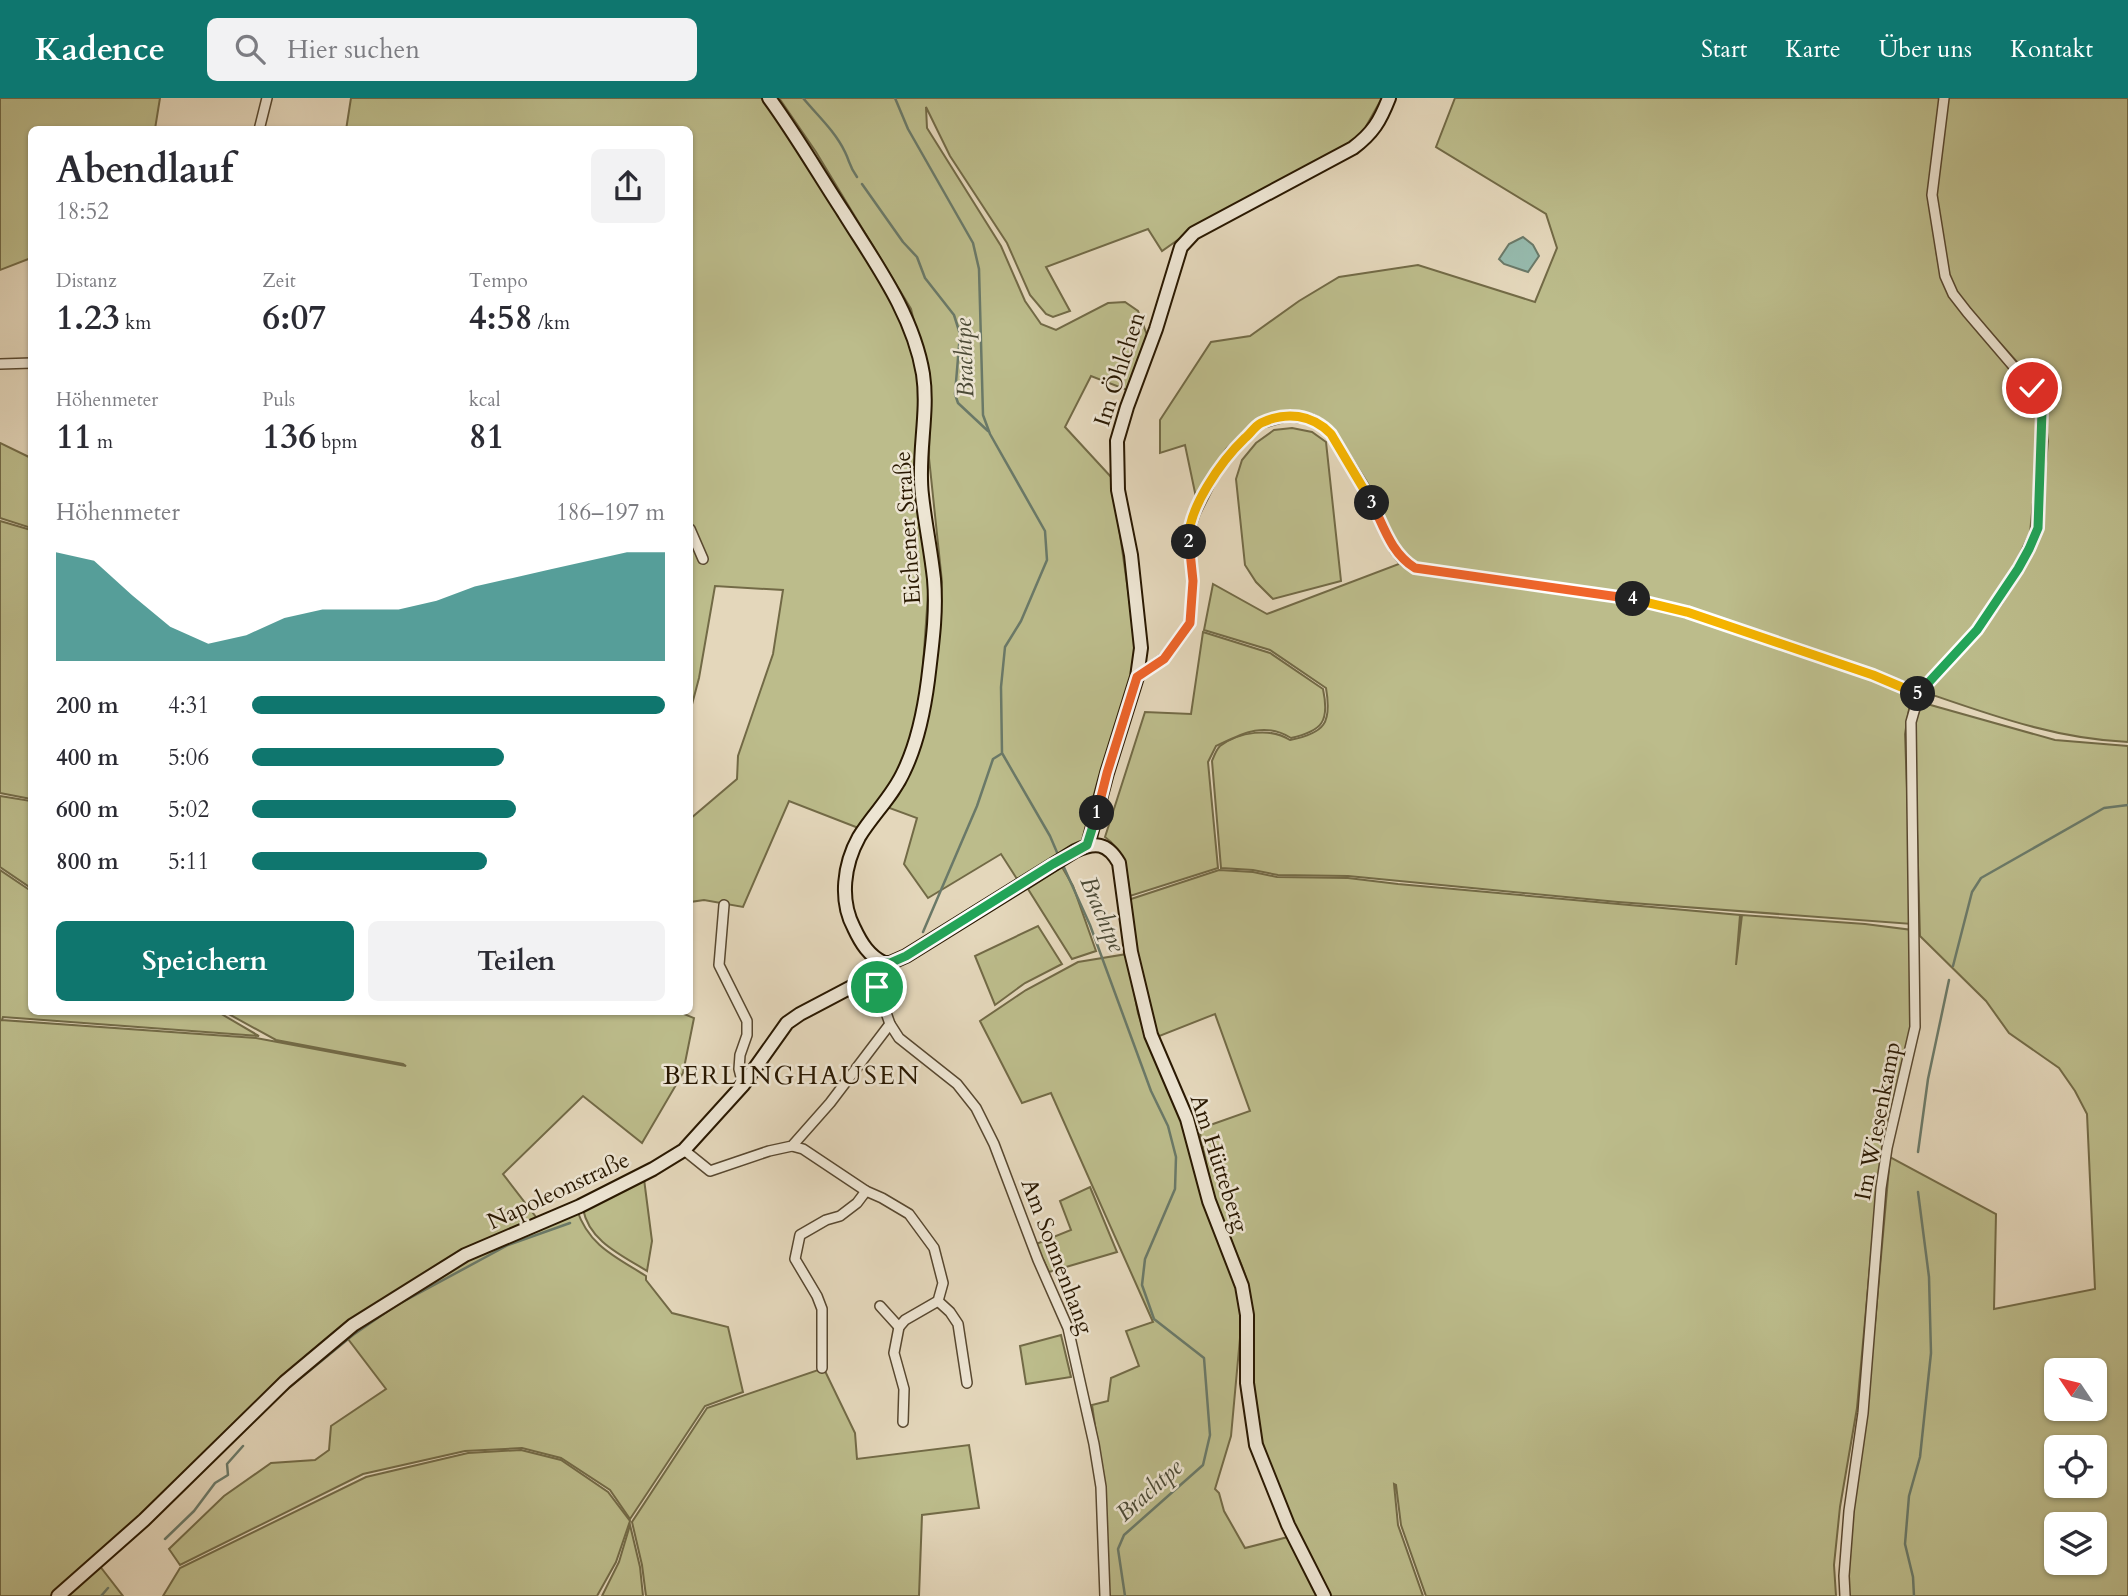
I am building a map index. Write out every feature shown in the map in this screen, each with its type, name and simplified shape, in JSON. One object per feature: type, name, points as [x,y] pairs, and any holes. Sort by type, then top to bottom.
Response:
[{"type":"main road","name":"Eichener Straße","points":[[769,98],[903,311],[923,376],[920,477],[934,579],[935,608],[924,713],[909,760],[898,783],[858,839],[849,865],[845,890],[847,912],[859,939],[876,959],[884,963]]},
{"type":"main road","name":"Im Öhlchen","points":[[1087,845],[1137,677],[1141,648],[1130,555],[1118,490],[1117,441],[1181,247],[1194,233],[1353,148],[1376,127],[1389,98]]},
{"type":"main road","name":"Napoleonstraße","points":[[58,1596],[136,1528],[285,1382],[353,1325],[465,1255],[580,1206],[684,1150],[743,1085],[788,1023],[871,974],[884,963],[906,956],[1087,845]]},
{"type":"main road","name":"Am Hütteberg","points":[[1087,845],[1108,849],[1119,863],[1132,952],[1151,1035],[1187,1119],[1213,1213],[1242,1286],[1247,1315],[1247,1383],[1253,1435],[1268,1480],[1324,1596]]},
{"type":"street","points":[[260,126],[267,98]]},
{"type":"street","points":[[1137,677],[1164,659],[1190,623],[1193,581],[1188,534],[1213,477],[1231,452],[1259,424],[1294,416],[1311,419],[1331,434],[1364,488],[1395,550],[1415,568],[1639,600],[1687,612],[1873,675],[1919,694],[1977,630],[2029,549],[2038,528],[2042,442],[2042,411],[2038,398],[1953,294],[1945,276],[1932,195],[1944,98]]},
{"type":"street","points":[[0,364],[28,363]]},
{"type":"street","points":[[693,536],[703,559]]},
{"type":"street","name":"Im Wiesenkamp","points":[[1845,1596],[1848,1524],[1863,1413],[1881,1188],[1887,1148],[1915,1027],[1910,737],[1913,708],[1919,694]]},
{"type":"street","points":[[724,905],[719,965],[747,1021],[747,1035],[740,1055],[739,1069],[743,1085]]},
{"type":"street","name":"Am Sonnenhang","points":[[871,974],[890,1024],[899,1038],[963,1089],[976,1108],[994,1144],[1038,1260],[1069,1328],[1101,1486],[1105,1596]]},
{"type":"street","points":[[792,1146],[830,1103],[890,1024]]},
{"type":"street","points":[[684,1150],[709,1171],[769,1151],[792,1146],[803,1149],[866,1191],[909,1214],[934,1248],[943,1283],[938,1301],[905,1320],[899,1327],[894,1353],[904,1389],[903,1422]]},
{"type":"street","points":[[822,1368],[821,1309],[817,1296],[795,1259],[796,1251],[800,1235],[826,1220],[841,1216],[857,1203],[866,1191]]},
{"type":"street","points":[[938,1301],[950,1311],[958,1324],[967,1383]]},
{"type":"street","points":[[880,1306],[899,1327]]},
{"type":"green space","points":[[0,98],[160,98],[155,126],[28,126],[28,259],[0,270]]},
{"type":"green space","points":[[351,98],[767,98],[899,312],[921,378],[929,580],[919,722],[900,778],[861,829],[789,801],[743,907],[704,900],[693,902],[693,816],[737,779],[738,756],[773,654],[783,590],[715,586],[693,701],[693,126],[347,126]]},
{"type":"green space","points":[[779,98],[1382,98],[1360,137],[1199,225],[1162,251],[1148,229],[1046,267],[1070,311],[1053,317],[1046,314],[1030,295],[1007,243],[950,156],[926,107],[927,128],[1001,246],[1025,301],[1041,324],[1056,330],[1108,303],[1125,302],[1138,311],[1147,335],[1127,390],[1091,376],[1065,427],[1112,478],[1136,647],[1132,677],[1083,842],[1017,879],[1001,854],[928,898],[904,864],[917,818],[884,806],[929,711],[938,651],[942,582],[929,458],[930,410],[927,376],[911,309],[816,152]]},
{"type":"green space","points":[[1455,98],[1942,98],[1931,194],[1937,256],[1942,278],[2029,389],[2037,408],[2039,441],[2030,533],[2012,571],[1972,629],[1920,687],[1688,610],[1416,565],[1397,549],[1325,423],[1316,416],[1290,410],[1258,420],[1197,502],[1185,445],[1160,453],[1160,420],[1211,342],[1250,336],[1339,277],[1418,265],[1535,302],[1557,248],[1546,214],[1436,147]]},
{"type":"green space","points":[[1948,98],[2128,98],[2128,742],[2049,731],[1924,692],[1980,634],[2022,572],[2040,530],[2048,441],[2044,407],[2036,383],[1954,292],[1944,258],[1934,194]]},
{"type":"green space","points":[[1292,428],[1312,432],[1326,442],[1341,581],[1273,599],[1256,582],[1245,565],[1236,479],[1242,460],[1256,443],[1274,430]]},
{"type":"green space","points":[[0,443],[28,457],[28,527],[0,518]]},
{"type":"green space","points":[[0,521],[28,529],[28,798],[0,793]]},
{"type":"green space","points":[[1404,562],[1639,601],[1687,613],[1873,676],[1911,697],[1905,734],[1912,924],[1618,902],[1348,876],[1278,875],[1221,868],[1212,761],[1217,749],[1236,737],[1255,733],[1273,733],[1290,740],[1311,734],[1323,725],[1328,700],[1326,688],[1270,650],[1204,630],[1213,584],[1267,614]]},
{"type":"green space","points":[[1203,632],[1270,653],[1323,689],[1324,717],[1317,728],[1291,738],[1271,730],[1262,730],[1244,734],[1216,746],[1208,762],[1218,868],[1130,896],[1121,856],[1105,837],[1145,712],[1191,714]]},
{"type":"green space","points":[[1927,704],[2055,740],[2128,746],[2128,1596],[1848,1596],[1852,1512],[1875,1323],[1890,1157],[1996,1214],[1994,1309],[2095,1289],[2087,1114],[2059,1068],[2009,1033],[1986,1001],[1920,936],[1914,723],[1921,707]]},
{"type":"green space","points":[[0,796],[28,801],[28,886],[0,867]]},
{"type":"green space","points":[[1062,867],[1073,886],[1096,951],[1072,959],[1028,889]]},
{"type":"green space","points":[[0,870],[28,889],[28,1015],[223,1015],[259,1036],[3,1017],[2,1020],[256,1038],[406,1066],[276,1040],[230,1015],[686,1015],[694,1018],[683,1073],[642,1143],[583,1096],[503,1174],[539,1221],[350,1323],[109,1548],[52,1596],[0,1596]]},
{"type":"green space","points":[[1219,870],[1277,877],[1348,878],[1740,915],[1736,965],[1742,915],[1912,930],[1912,1026],[1882,1149],[1857,1408],[1840,1507],[1834,1565],[1836,1596],[1426,1596],[1401,1525],[1394,1484],[1398,1525],[1423,1596],[1330,1596],[1279,1490],[1260,1434],[1248,1377],[1247,1282],[1217,1207],[1199,1129],[1250,1111],[1215,1014],[1157,1037],[1137,954],[1128,900]]},
{"type":"green space","points":[[1038,926],[1062,964],[1025,983],[995,1005],[975,956]]},
{"type":"green space","points":[[1127,954],[1138,1013],[1149,1047],[1171,1094],[1191,1148],[1210,1222],[1233,1275],[1240,1300],[1241,1327],[1231,1436],[1215,1489],[1245,1548],[1288,1537],[1320,1596],[1108,1596],[1104,1487],[1092,1405],[1108,1401],[1111,1378],[1139,1366],[1126,1331],[1153,1322],[1051,1093],[1022,1103],[980,1021],[1026,990],[1078,962]]},
{"type":"green space","points":[[644,1179],[652,1241],[647,1271],[617,1253],[599,1238],[586,1220],[583,1209]]},
{"type":"green space","points":[[1090,1187],[1117,1252],[1049,1272],[1036,1244],[1071,1230],[1060,1201]]},
{"type":"green space","points":[[577,1210],[596,1242],[646,1276],[646,1280],[672,1313],[728,1327],[743,1392],[705,1406],[630,1519],[610,1490],[561,1458],[522,1448],[465,1451],[363,1474],[180,1565],[169,1549],[224,1496],[271,1463],[315,1460],[329,1450],[331,1426],[386,1389],[345,1335],[466,1257]]},
{"type":"green space","points":[[1061,1335],[1071,1377],[1026,1384],[1020,1346]]},
{"type":"green space","points":[[821,1369],[825,1371],[855,1433],[857,1459],[969,1445],[979,1508],[922,1515],[919,1596],[646,1596],[632,1522],[707,1408]]},
{"type":"green space","points":[[521,1450],[561,1460],[608,1492],[630,1521],[616,1562],[597,1596],[163,1596],[180,1568],[366,1477],[468,1453]]},
{"type":"green space","points":[[630,1525],[640,1567],[643,1596],[602,1596],[619,1562]]},
{"type":"green space","points":[[99,1565],[123,1596],[63,1596]]},
{"type":"water","points":[[1523,237],[1533,245],[1539,256],[1528,272],[1504,264],[1499,259],[1509,244]]},
{"type":"waterway","points":[[803,98],[836,137],[857,177]]},
{"type":"waterway","name":"Brachtpe","points":[[895,98],[908,129],[973,243],[979,269],[983,415],[990,434],[1045,531],[1047,560],[1021,621],[1005,647],[1001,687],[1002,753],[1050,836],[1059,857]]},
{"type":"waterway","points":[[862,184],[903,242],[917,257],[925,278],[954,315],[960,334],[955,394],[958,403],[988,431]]},
{"type":"waterway","points":[[923,932],[977,806],[993,759],[1001,754]]},
{"type":"waterway","points":[[1953,966],[1972,892],[1981,878],[2104,808],[2128,805]]},
{"type":"waterway","name":"Brachtpe","points":[[1062,863],[1090,925],[1151,1091],[1168,1126],[1176,1157],[1175,1189],[1145,1259],[1142,1285],[1154,1319],[1204,1358],[1210,1435],[1203,1465],[1124,1535],[1118,1549],[1125,1596]]},
{"type":"waterway","points":[[1918,1152],[1928,1079],[1949,980]]},
{"type":"waterway","points":[[1914,1596],[1913,1577],[1905,1544],[1909,1496],[1920,1457],[1931,1353],[1929,1277],[1918,1192]]},
{"type":"waterway","points":[[286,1390],[353,1335],[395,1306],[508,1245],[570,1223]]},
{"type":"waterway","points":[[165,1539],[194,1511],[215,1483],[228,1475],[227,1464],[243,1446]]},
{"type":"waterway","points":[[101,1596],[108,1588]]},
{"type":"district","name":"BERLINGHAUSEN","points":[[792,1075]]},
{"type":"route","points":[[877,987],[871,974],[884,963],[906,956],[1087,845],[1137,677],[1164,659],[1190,623],[1193,581],[1188,534],[1195,513],[1213,477],[1231,452],[1259,424],[1287,416],[1301,416],[1322,425],[1331,434],[1364,488],[1395,550],[1415,568],[1639,600],[1687,612],[1873,675],[1919,694],[1977,630],[2018,569],[2038,528],[2042,411],[2032,388]]}]
